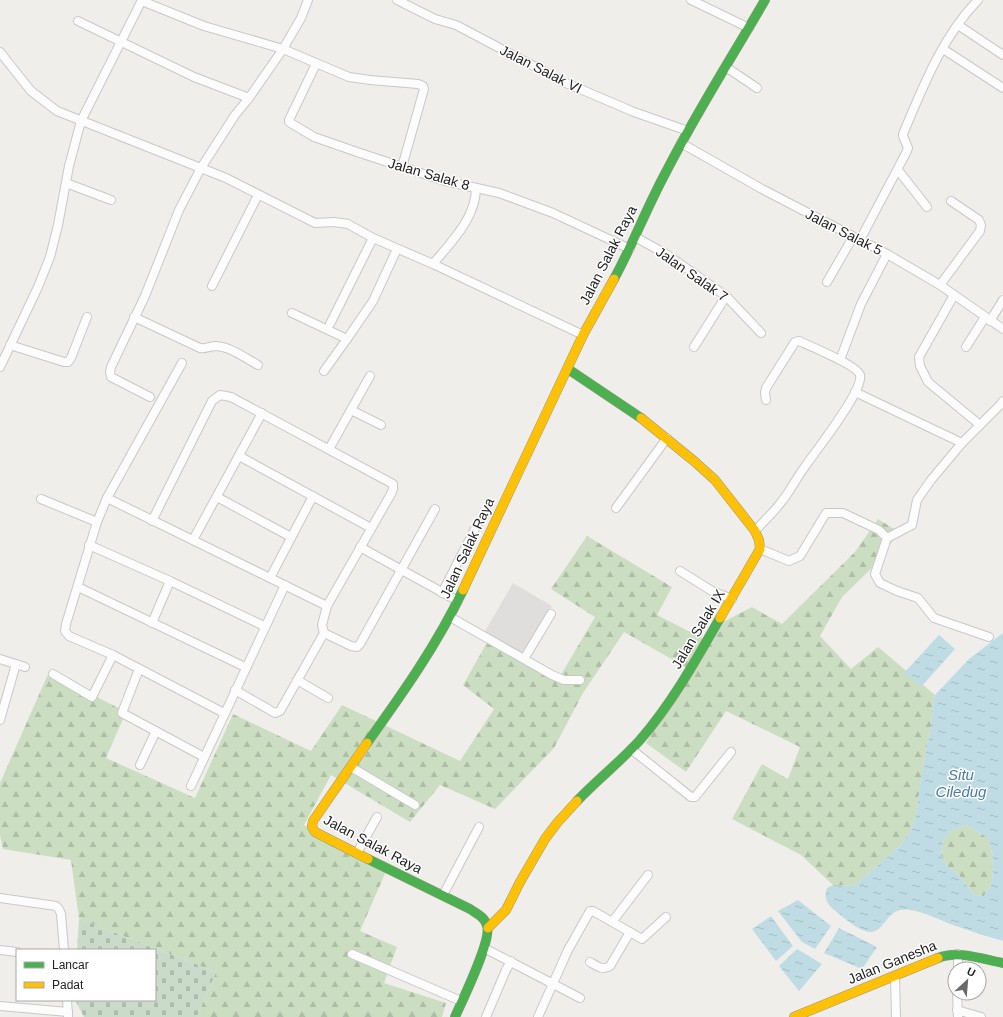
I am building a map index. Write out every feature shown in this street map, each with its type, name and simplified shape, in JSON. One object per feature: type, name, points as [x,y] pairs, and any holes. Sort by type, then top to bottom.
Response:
[{"type":"street","points":[[0,367],[38,287],[50,257],[81,121],[142,0],[204,26],[283,49],[349,77],[418,84],[423,86],[424,89],[402,167]]},
{"type":"street","name":"Jalan Salak VI","points":[[398,0],[435,19],[456,24],[566,83],[634,112],[688,131]]},
{"type":"street","points":[[691,0],[749,28]]},
{"type":"street","name":"Jalan Salak Raya","points":[[488,928],[481,916],[470,909],[315,832],[312,827],[313,822],[408,685],[450,617],[583,335],[630,249],[665,173],[764,0]]},
{"type":"street","points":[[827,282],[856,239],[898,170],[908,148],[902,136],[933,65],[968,10],[978,0]]},
{"type":"street","points":[[150,396],[111,377],[110,372],[134,317],[145,296],[179,210],[201,168],[214,150],[235,115],[249,98],[283,49],[301,18],[306,1]]},
{"type":"street","points":[[78,21],[194,76],[249,98]]},
{"type":"street","points":[[958,26],[1003,55]]},
{"type":"street","points":[[942,49],[1003,88]]},
{"type":"street","points":[[0,52],[23,82],[40,99],[57,111],[226,178],[315,223],[334,222],[348,224],[373,238],[433,264],[583,335]]},
{"type":"street","name":"Jalan Salak 8","points":[[316,64],[289,120],[289,122],[314,137],[444,181],[499,193],[553,213],[630,249]]},
{"type":"street","points":[[726,67],[757,88]]},
{"type":"street","name":"Jalan Salak 5","points":[[681,143],[762,189],[887,254],[940,285],[1003,329]]},
{"type":"street","points":[[898,170],[927,207]]},
{"type":"street","points":[[66,184],[111,200]]},
{"type":"street","points":[[433,264],[473,209],[476,198],[476,188]]},
{"type":"street","points":[[212,286],[258,194]]},
{"type":"street","points":[[940,285],[980,231],[981,225],[978,220],[951,201]]},
{"type":"street","name":"Jalan Salak 7","points":[[635,237],[666,254],[726,296],[762,333]]},
{"type":"street","points":[[330,324],[373,238]]},
{"type":"street","points":[[324,371],[373,300],[397,249]]},
{"type":"street","points":[[840,360],[861,304],[887,254]]},
{"type":"street","points":[[954,295],[919,358],[919,362],[928,382],[980,425]]},
{"type":"street","points":[[694,347],[726,296]]},
{"type":"street","points":[[966,347],[1003,300]]},
{"type":"street","points":[[292,313],[347,339]]},
{"type":"street","points":[[10,345],[68,362],[71,358],[87,317]]},
{"type":"street","points":[[134,317],[200,348],[205,349],[215,346],[224,347],[258,365]]},
{"type":"street","points":[[755,531],[782,501],[803,468],[833,429],[855,392],[860,374],[857,370],[840,360],[799,341],[795,342],[766,388],[766,400]]},
{"type":"street","points":[[182,363],[107,498],[89,545],[66,624],[67,634],[113,655],[224,713]]},
{"type":"street","points":[[568,369],[641,418],[715,480],[755,531],[760,539],[760,550],[789,561],[800,556],[826,514],[843,513],[880,530],[887,538]]},
{"type":"street","points":[[329,449],[370,376]]},
{"type":"street","points":[[855,392],[962,442]]},
{"type":"street","points":[[152,521],[212,401],[220,395],[231,397],[393,484],[391,494],[327,606],[322,626],[324,633],[280,711],[275,714],[235,690]]},
{"type":"street","points":[[989,637],[934,618],[918,598],[880,583],[875,574],[887,538],[912,525],[917,500],[962,442],[1000,406],[1003,400]]},
{"type":"street","points":[[351,410],[380,425]]},
{"type":"street","points":[[193,540],[262,413]]},
{"type":"street","points":[[616,508],[666,438]]},
{"type":"street","points":[[239,456],[371,528]]},
{"type":"street","points":[[270,578],[312,496]]},
{"type":"street","points":[[216,497],[291,537]]},
{"type":"street","points":[[107,498],[327,606]]},
{"type":"street","points":[[41,499],[97,522]]},
{"type":"street","points":[[324,633],[351,646],[357,647],[360,644],[435,509]]},
{"type":"street","points":[[442,592],[478,523]]},
{"type":"street","points":[[89,545],[170,581],[264,626]]},
{"type":"street","points":[[360,547],[458,601]]},
{"type":"street","name":"Jalan Salak IX","points":[[488,928],[504,912],[547,837],[563,816],[649,729],[670,700],[701,652],[760,550]]},
{"type":"street","points":[[680,571],[712,591],[732,600]]},
{"type":"street","points":[[152,622],[170,581]]},
{"type":"street","points":[[191,786],[264,626],[285,586]]},
{"type":"street","points":[[78,587],[246,668]]},
{"type":"street","points":[[524,659],[551,614]]},
{"type":"street","points":[[450,617],[564,680],[580,680]]},
{"type":"street","points":[[53,674],[92,697],[113,655]]},
{"type":"street","points":[[0,659],[25,667]]},
{"type":"street","points":[[0,720],[16,664]]},
{"type":"street","points":[[139,669],[122,713],[204,757]]},
{"type":"street","points":[[297,680],[328,698]]},
{"type":"street","points":[[140,765],[156,732]]},
{"type":"street","points":[[631,748],[691,797],[695,797],[731,752]]},
{"type":"street","points":[[351,768],[415,805]]},
{"type":"street","points":[[358,854],[377,818]]},
{"type":"street","points":[[443,895],[479,827]]},
{"type":"street","points":[[612,922],[648,875]]},
{"type":"street","points":[[0,898],[56,906],[59,909],[60,914],[64,949]]},
{"type":"street","points":[[538,1017],[553,983],[590,911],[593,911],[642,939],[666,917]]},
{"type":"street","points":[[455,1017],[484,948],[488,928]]},
{"type":"street","points":[[590,962],[603,968],[610,966],[630,932]]},
{"type":"street","points":[[484,948],[580,998]]},
{"type":"street","points":[[0,950],[16,952]]},
{"type":"street","points":[[352,954],[461,1001]]},
{"type":"street","points":[[958,954],[958,961]]},
{"type":"street","name":"Jalan Ganesha","points":[[794,1017],[945,955],[958,954],[1003,964]]},
{"type":"street","points":[[486,1017],[511,961]]},
{"type":"street","points":[[895,976],[896,1017]]},
{"type":"street","points":[[0,1006],[68,1014],[67,1001]]},
{"type":"street","points":[[957,1001],[957,1014],[981,1017]]},
{"type":"shaded area","points":[[513,583],[552,606],[523,654],[484,633]]},
{"type":"green space","points":[[878,519],[899,532],[877,563],[842,597],[820,636],[851,669],[878,647],[935,695],[917,810],[912,828],[901,845],[854,886],[833,885],[801,855],[732,819],[762,764],[788,779],[800,747],[726,711],[686,772],[646,743],[689,669],[624,632],[583,693],[554,748],[495,809],[440,785],[410,822],[331,775],[304,825],[387,869],[360,931],[397,947],[384,983],[446,1003],[442,1017],[197,1017],[216,972],[79,919],[71,860],[3,849],[0,835],[0,783],[49,672],[126,712],[106,758],[195,798],[233,714],[311,751],[342,705],[460,761],[494,709],[463,685],[489,639],[559,678],[595,617],[551,589],[587,536],[672,587],[657,615],[712,643],[723,622],[752,607],[782,624],[855,552]]},
{"type":"green space","points":[[967,825],[988,838],[993,856],[992,884],[984,896],[974,895],[959,875],[947,866],[941,855],[944,839],[954,829]]},
{"type":"green space","points":[[79,919],[216,972],[197,1017],[84,1017],[76,1001],[156,1001],[156,949],[77,949]]},
{"type":"water","name":"Situ Ciledug","points":[[1003,633],[1003,941],[959,927],[921,912],[910,910],[902,910],[891,915],[876,931],[865,931],[850,923],[831,907],[827,902],[827,888],[833,885],[854,886],[901,845],[912,828],[917,810],[935,695],[969,659]],"holes":[[[967,825],[988,838],[993,856],[992,884],[984,896],[974,895],[959,875],[947,866],[941,855],[944,839],[954,829]]]},
{"type":"water","points":[[939,635],[955,649],[921,687],[904,673]]},
{"type":"water","points":[[798,900],[831,926],[815,949],[802,942],[778,911]]},
{"type":"water","points":[[771,916],[793,946],[776,961],[752,929]]},
{"type":"water","points":[[839,928],[877,947],[862,969],[824,953]]},
{"type":"water","points":[[797,949],[822,964],[799,991],[779,966]]},
{"type":"traffic: fast","points":[[614,279],[659,185],[702,107],[765,0]]},
{"type":"traffic: fast","points":[[568,369],[641,418]]},
{"type":"traffic: fast","points":[[367,743],[406,688],[430,650],[463,590]]},
{"type":"traffic: fast","points":[[577,801],[617,763],[652,726],[683,681],[720,618]]},
{"type":"traffic: fast","points":[[368,859],[470,909],[480,916],[486,923],[487,933],[481,957],[455,1017]]},
{"type":"traffic: fast","points":[[938,958],[962,955],[1003,963]]},
{"type":"traffic: slow","points":[[463,590],[583,335],[614,279]]},
{"type":"traffic: slow","points":[[641,418],[715,480],[755,531],[759,540],[760,549],[720,618]]},
{"type":"traffic: slow","points":[[367,743],[313,821],[312,827],[315,832],[368,859]]},
{"type":"traffic: slow","points":[[488,928],[506,910],[520,882],[545,839],[577,801]]},
{"type":"traffic: slow","points":[[794,1017],[938,958]]}]
